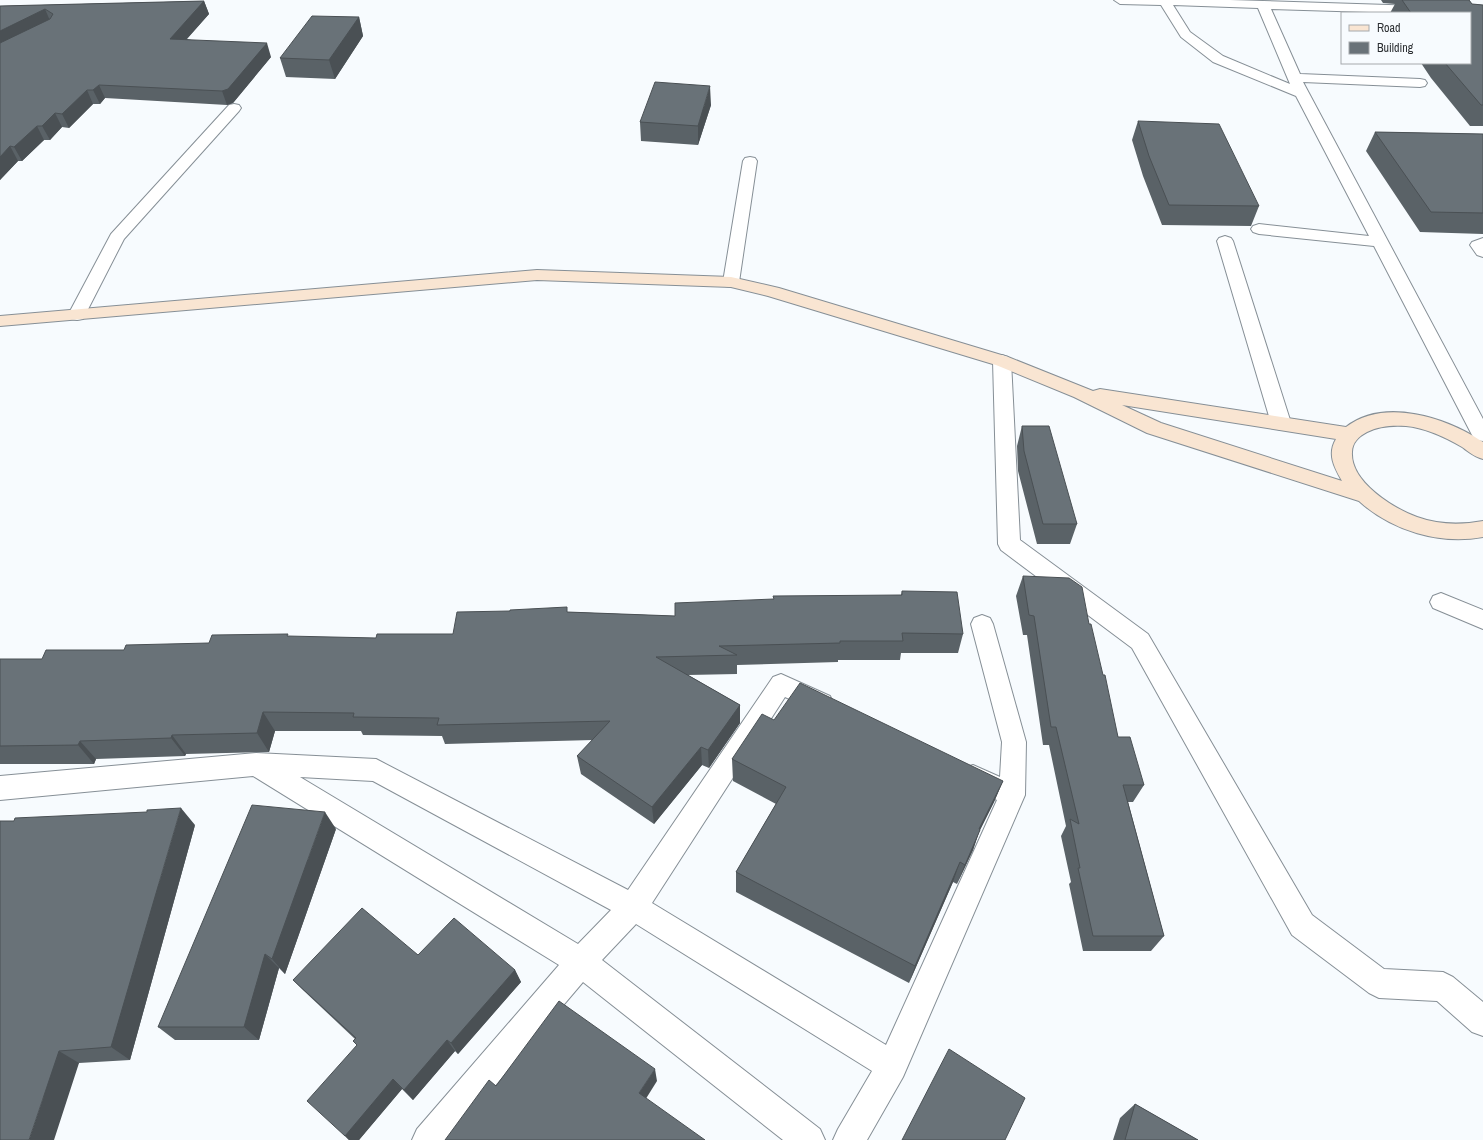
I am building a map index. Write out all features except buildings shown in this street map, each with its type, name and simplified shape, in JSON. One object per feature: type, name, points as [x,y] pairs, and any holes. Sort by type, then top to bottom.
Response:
[{"type":"street","points":[[1120,0],[1263,5],[1329,4],[1483,12]]},
{"type":"street","points":[[1164,1],[1185,34],[1218,59],[1301,93]]},
{"type":"street","points":[[1263,5],[1301,93],[1483,441]]},
{"type":"street","points":[[1294,78],[1420,83]]},
{"type":"street","points":[[77,315],[117,237],[234,108]]},
{"type":"street","points":[[731,282],[750,161]]},
{"type":"street","points":[[1259,229],[1379,242]]},
{"type":"street","points":[[1225,241],[1280,423]]},
{"type":"street","points":[[1483,243],[1478,245],[1483,252]]},
{"type":"street","points":[[0,322],[537,275],[731,282],[773,292],[1002,361],[1082,393],[1154,428],[1366,496]]},
{"type":"street","points":[[1002,361],[1009,544],[1140,641],[1302,925],[1379,983],[1443,987],[1483,1021]]},
{"type":"street","points":[[1082,393],[1349,434]]},
{"type":"street","points":[[1483,441],[1460,437],[1443,429],[1415,421],[1389,420],[1366,424],[1349,434],[1342,448],[1343,466],[1355,486],[1375,504],[1399,518],[1427,528],[1454,532],[1483,529]]},
{"type":"street","points":[[1442,602],[1483,620]]},
{"type":"street","points":[[849,1140],[892,1066],[1012,794],[1014,742],[982,624]]},
{"type":"street","points":[[428,1140],[580,962],[633,907],[781,684],[846,715]]},
{"type":"street","points":[[0,788],[256,764],[376,770],[633,907],[892,1066]]},
{"type":"street","points":[[256,764],[580,962],[809,1140]]},
{"type":"street","points":[[954,767],[1012,794]]}]
